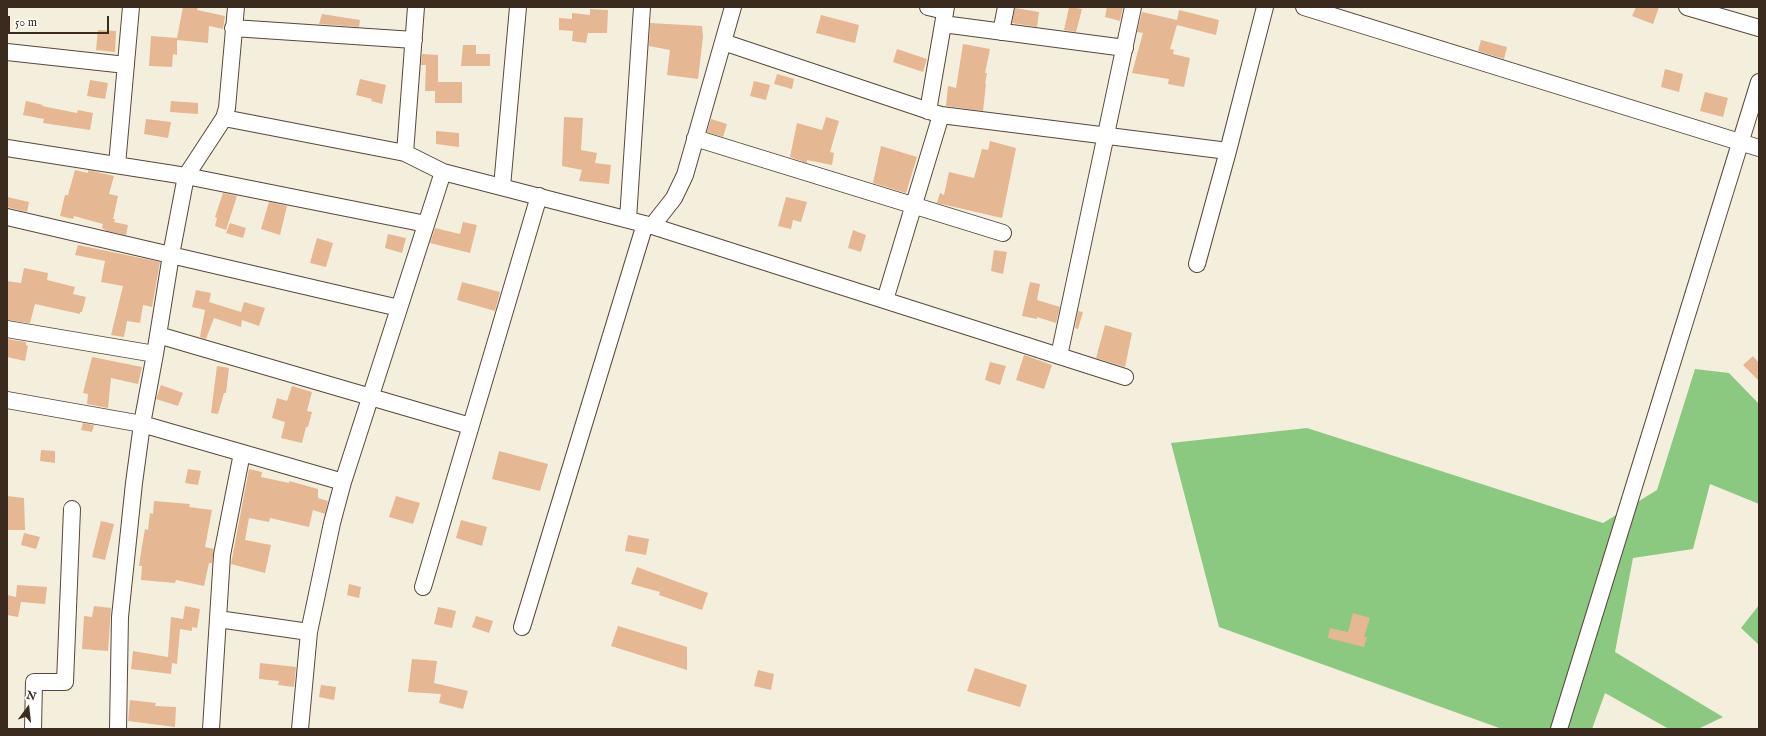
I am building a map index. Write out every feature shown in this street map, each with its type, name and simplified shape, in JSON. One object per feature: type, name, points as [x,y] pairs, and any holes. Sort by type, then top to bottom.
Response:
[{"type":"street","points":[[117,164],[131,7]]},
{"type":"street","points":[[118,729],[120,617],[142,424],[186,176],[224,118],[227,108],[236,7]]},
{"type":"street","points":[[405,153],[416,7]]},
{"type":"street","points":[[502,187],[518,7]]},
{"type":"street","points":[[628,219],[642,7]]},
{"type":"street","points":[[522,627],[649,225],[679,189],[733,7]]},
{"type":"street","points":[[928,7],[1002,32],[1125,48]]},
{"type":"street","points":[[1002,32],[1006,7]]},
{"type":"street","points":[[1059,356],[1133,7]]},
{"type":"street","points":[[1197,264],[1266,7]]},
{"type":"street","points":[[1304,7],[1349,14],[1759,148]]},
{"type":"street","points":[[1687,7],[1759,28]]},
{"type":"street","points":[[885,300],[914,205],[935,113],[945,14]]},
{"type":"street","points":[[234,28],[414,40]]},
{"type":"street","points":[[723,42],[935,113],[1228,151]]},
{"type":"street","points":[[7,52],[126,65]]},
{"type":"street","points":[[1559,729],[1759,82]]},
{"type":"street","points":[[224,118],[405,153],[443,172],[649,225],[1126,377]]},
{"type":"street","points":[[695,138],[1003,233]]},
{"type":"street","points":[[7,148],[186,176],[426,224]]},
{"type":"street","points":[[300,729],[309,632],[332,523],[443,172]]},
{"type":"street","points":[[422,587],[539,196]]},
{"type":"street","points":[[7,216],[399,308]]},
{"type":"street","points":[[7,329],[155,354]]},
{"type":"street","points":[[158,335],[470,426]]},
{"type":"street","points":[[7,400],[142,424],[344,482]]},
{"type":"street","points":[[212,729],[222,555],[242,453]]},
{"type":"street","points":[[33,729],[34,682],[65,682],[72,509]]},
{"type":"street","points":[[218,619],[309,632]]},
{"type":"green space","points":[[1695,369],[1729,373],[1759,404],[1759,504],[1710,484],[1693,549],[1633,558],[1615,652],[1723,717],[1698,729],[1669,729],[1605,693],[1592,729],[1502,729],[1219,627],[1171,443],[1307,428],[1603,523],[1657,490]]},
{"type":"green space","points":[[1759,605],[1759,645],[1741,628]]},
{"type":"building","points":[[183,7],[198,7],[197,10],[225,16],[223,29],[209,26],[208,43],[177,40],[177,55],[173,54],[172,67],[149,66],[151,36],[177,38]]},
{"type":"building","points":[[1069,7],[1082,9],[1076,32],[1064,30]]},
{"type":"building","points":[[1107,7],[1123,7],[1120,21],[1105,17]]},
{"type":"building","points":[[1636,7],[1659,7],[1653,24],[1632,16]]},
{"type":"building","points":[[1015,8],[1039,12],[1037,27],[1012,23]]},
{"type":"building","points":[[590,9],[608,10],[607,33],[588,33],[586,43],[572,41],[573,31],[559,30],[559,18],[572,19],[572,13],[590,15]]},
{"type":"building","points":[[1179,10],[1219,20],[1216,35],[1177,25],[1170,49],[1174,50],[1173,54],[1190,58],[1184,87],[1168,84],[1169,79],[1132,73],[1143,33],[1137,32],[1142,12],[1177,20]]},
{"type":"building","points":[[322,14],[360,20],[359,27],[319,24]]},
{"type":"building","points":[[821,15],[859,25],[855,43],[816,33]]},
{"type":"building","points":[[650,23],[702,26],[703,37],[698,79],[667,75],[670,50],[649,46]]},
{"type":"building","points":[[98,30],[116,31],[115,52],[96,50]]},
{"type":"building","points":[[1481,40],[1507,47],[1504,59],[1478,51]]},
{"type":"building","points":[[963,44],[990,49],[985,73],[987,73],[983,111],[946,106],[948,86],[956,88]]},
{"type":"building","points":[[463,45],[476,45],[476,54],[490,54],[490,66],[461,66]]},
{"type":"building","points":[[897,49],[927,59],[923,72],[893,62]]},
{"type":"building","points":[[422,54],[438,55],[438,82],[462,82],[462,103],[435,103],[435,91],[425,91],[426,65],[421,65]]},
{"type":"building","points":[[1665,69],[1683,74],[1679,92],[1661,87]]},
{"type":"building","points":[[777,74],[794,79],[792,89],[774,84]]},
{"type":"building","points":[[360,79],[386,85],[382,104],[371,101],[372,99],[356,95]]},
{"type":"building","points":[[90,80],[108,83],[105,99],[87,96]]},
{"type":"building","points":[[754,81],[770,85],[766,100],[750,96]]},
{"type":"building","points":[[1705,92],[1728,98],[1723,117],[1700,111]]},
{"type":"building","points":[[26,101],[43,105],[42,106],[77,113],[78,110],[93,113],[90,130],[43,123],[44,119],[23,115]]},
{"type":"building","points":[[171,101],[198,103],[198,114],[170,112]]},
{"type":"building","points":[[564,117],[583,118],[581,150],[597,153],[595,163],[611,165],[609,184],[579,181],[582,170],[562,166]]},
{"type":"building","points":[[826,117],[839,121],[830,152],[834,153],[832,165],[807,160],[807,163],[790,157],[797,123],[822,130]]},
{"type":"building","points":[[146,119],[171,122],[168,138],[144,134]]},
{"type":"building","points":[[711,119],[727,124],[723,137],[707,132]]},
{"type":"building","points":[[436,131],[459,133],[459,147],[436,144]]},
{"type":"building","points":[[990,141],[1016,148],[1002,218],[937,203],[940,193],[944,195],[949,172],[974,178],[982,149],[988,150]]},
{"type":"building","points":[[881,146],[917,157],[906,193],[873,183]]},
{"type":"building","points":[[75,170],[88,173],[88,170],[114,176],[109,194],[118,196],[113,219],[115,219],[114,222],[128,225],[126,235],[107,231],[102,228],[103,224],[74,216],[73,219],[60,216],[65,195],[68,195]]},
{"type":"building","points":[[223,193],[237,196],[226,230],[215,226],[217,218],[215,217]]},
{"type":"building","points":[[7,197],[29,202],[27,212],[7,207]]},
{"type":"building","points":[[786,197],[807,202],[801,222],[793,220],[791,229],[778,226]]},
{"type":"building","points":[[269,202],[287,206],[280,235],[261,229]]},
{"type":"building","points":[[463,222],[477,225],[470,253],[430,243],[435,228],[460,234]]},
{"type":"building","points":[[230,223],[246,228],[243,238],[226,233]]},
{"type":"building","points":[[853,230],[866,235],[861,252],[848,248]]},
{"type":"building","points":[[388,234],[406,238],[402,253],[385,248]]},
{"type":"building","points":[[317,238],[333,243],[326,267],[310,263]]},
{"type":"building","points":[[78,245],[160,262],[152,307],[143,305],[140,323],[127,321],[124,337],[111,335],[123,286],[101,282],[105,261],[75,255]]},
{"type":"building","points":[[994,250],[1007,252],[1003,274],[991,271]]},
{"type":"building","points":[[24,268],[48,273],[47,280],[75,287],[73,294],[86,297],[82,312],[80,312],[80,314],[35,304],[30,323],[7,320],[7,281],[21,283]]},
{"type":"building","points":[[462,282],[500,292],[495,311],[457,300]]},
{"type":"building","points":[[1030,282],[1040,284],[1037,300],[1060,307],[1056,323],[1037,317],[1037,319],[1022,316]]},
{"type":"building","points":[[196,290],[211,293],[209,302],[241,312],[244,302],[265,308],[259,326],[242,320],[241,327],[214,318],[206,339],[200,337],[205,310],[192,307]]},
{"type":"building","points":[[1078,311],[1083,312],[1078,329],[1075,328]]},
{"type":"building","points":[[1105,325],[1132,333],[1125,367],[1096,358]]},
{"type":"building","points":[[7,339],[26,342],[26,345],[28,346],[25,361],[7,357]]},
{"type":"building","points":[[1024,355],[1052,365],[1044,389],[1016,380]]},
{"type":"building","points":[[1753,356],[1759,363],[1759,381],[1743,365]]},
{"type":"building","points":[[92,357],[142,367],[138,384],[111,378],[108,408],[87,404],[88,394],[83,393]]},
{"type":"building","points":[[990,362],[1006,366],[1000,385],[985,380]]},
{"type":"building","points":[[217,366],[229,368],[226,393],[224,393],[218,414],[211,413]]},
{"type":"building","points":[[161,385],[183,393],[178,406],[156,399]]},
{"type":"building","points":[[292,386],[312,392],[307,411],[312,412],[302,443],[281,438],[285,422],[272,418],[277,398],[287,401]]},
{"type":"building","points":[[83,423],[94,425],[92,432],[81,430]]},
{"type":"building","points":[[41,450],[55,451],[55,463],[40,461]]},
{"type":"building","points":[[499,451],[548,464],[540,491],[492,479]]},
{"type":"building","points":[[188,469],[201,471],[198,485],[185,483]]},
{"type":"building","points":[[249,469],[262,472],[261,477],[289,483],[289,481],[318,489],[318,498],[328,501],[325,514],[313,510],[309,527],[270,518],[269,522],[249,518],[245,540],[271,545],[265,573],[231,564]]},
{"type":"building","points":[[7,496],[24,498],[25,530],[7,530]]},
{"type":"building","points":[[396,496],[420,503],[413,524],[389,517]]},
{"type":"building","points":[[154,501],[190,504],[189,507],[212,510],[205,547],[214,549],[212,563],[209,563],[204,586],[176,580],[175,583],[141,580],[142,566],[139,566],[142,546],[145,529],[148,530],[150,513],[153,514]]},
{"type":"building","points":[[461,520],[487,527],[482,546],[456,538]]},
{"type":"building","points":[[101,521],[114,524],[105,560],[92,557]]},
{"type":"building","points":[[24,533],[40,537],[36,549],[21,545]]},
{"type":"building","points":[[628,535],[649,539],[646,555],[625,551]]},
{"type":"building","points":[[637,567],[708,593],[702,610],[659,595],[660,592],[631,584]]},
{"type":"building","points":[[349,584],[361,587],[359,598],[347,595]]},
{"type":"building","points":[[17,585],[47,587],[45,604],[21,602],[18,617],[7,615],[7,595],[16,597]]},
{"type":"building","points":[[94,606],[111,608],[108,651],[82,649],[84,616],[92,617]]},
{"type":"building","points":[[185,606],[200,609],[197,628],[192,627],[192,631],[180,629],[177,664],[172,663],[171,674],[131,669],[133,651],[168,657],[171,617],[183,619]]},
{"type":"building","points":[[438,607],[456,611],[452,628],[434,624]]},
{"type":"building","points":[[1353,613],[1370,618],[1364,637],[1367,637],[1364,647],[1328,638],[1330,628],[1348,632]]},
{"type":"building","points":[[476,616],[493,621],[489,633],[472,627]]},
{"type":"building","points":[[618,626],[687,647],[687,670],[611,646]]},
{"type":"building","points":[[412,659],[437,661],[434,683],[468,691],[463,709],[439,703],[441,694],[408,692]]},
{"type":"building","points":[[260,663],[296,667],[294,687],[278,685],[279,681],[259,679]]},
{"type":"building","points":[[975,668],[1027,685],[1020,707],[967,691]]},
{"type":"building","points":[[758,670],[774,674],[771,690],[754,686]]},
{"type":"building","points":[[321,685],[336,687],[334,700],[319,697]]},
{"type":"building","points":[[130,700],[156,703],[155,706],[176,707],[175,727],[128,721]]}]
